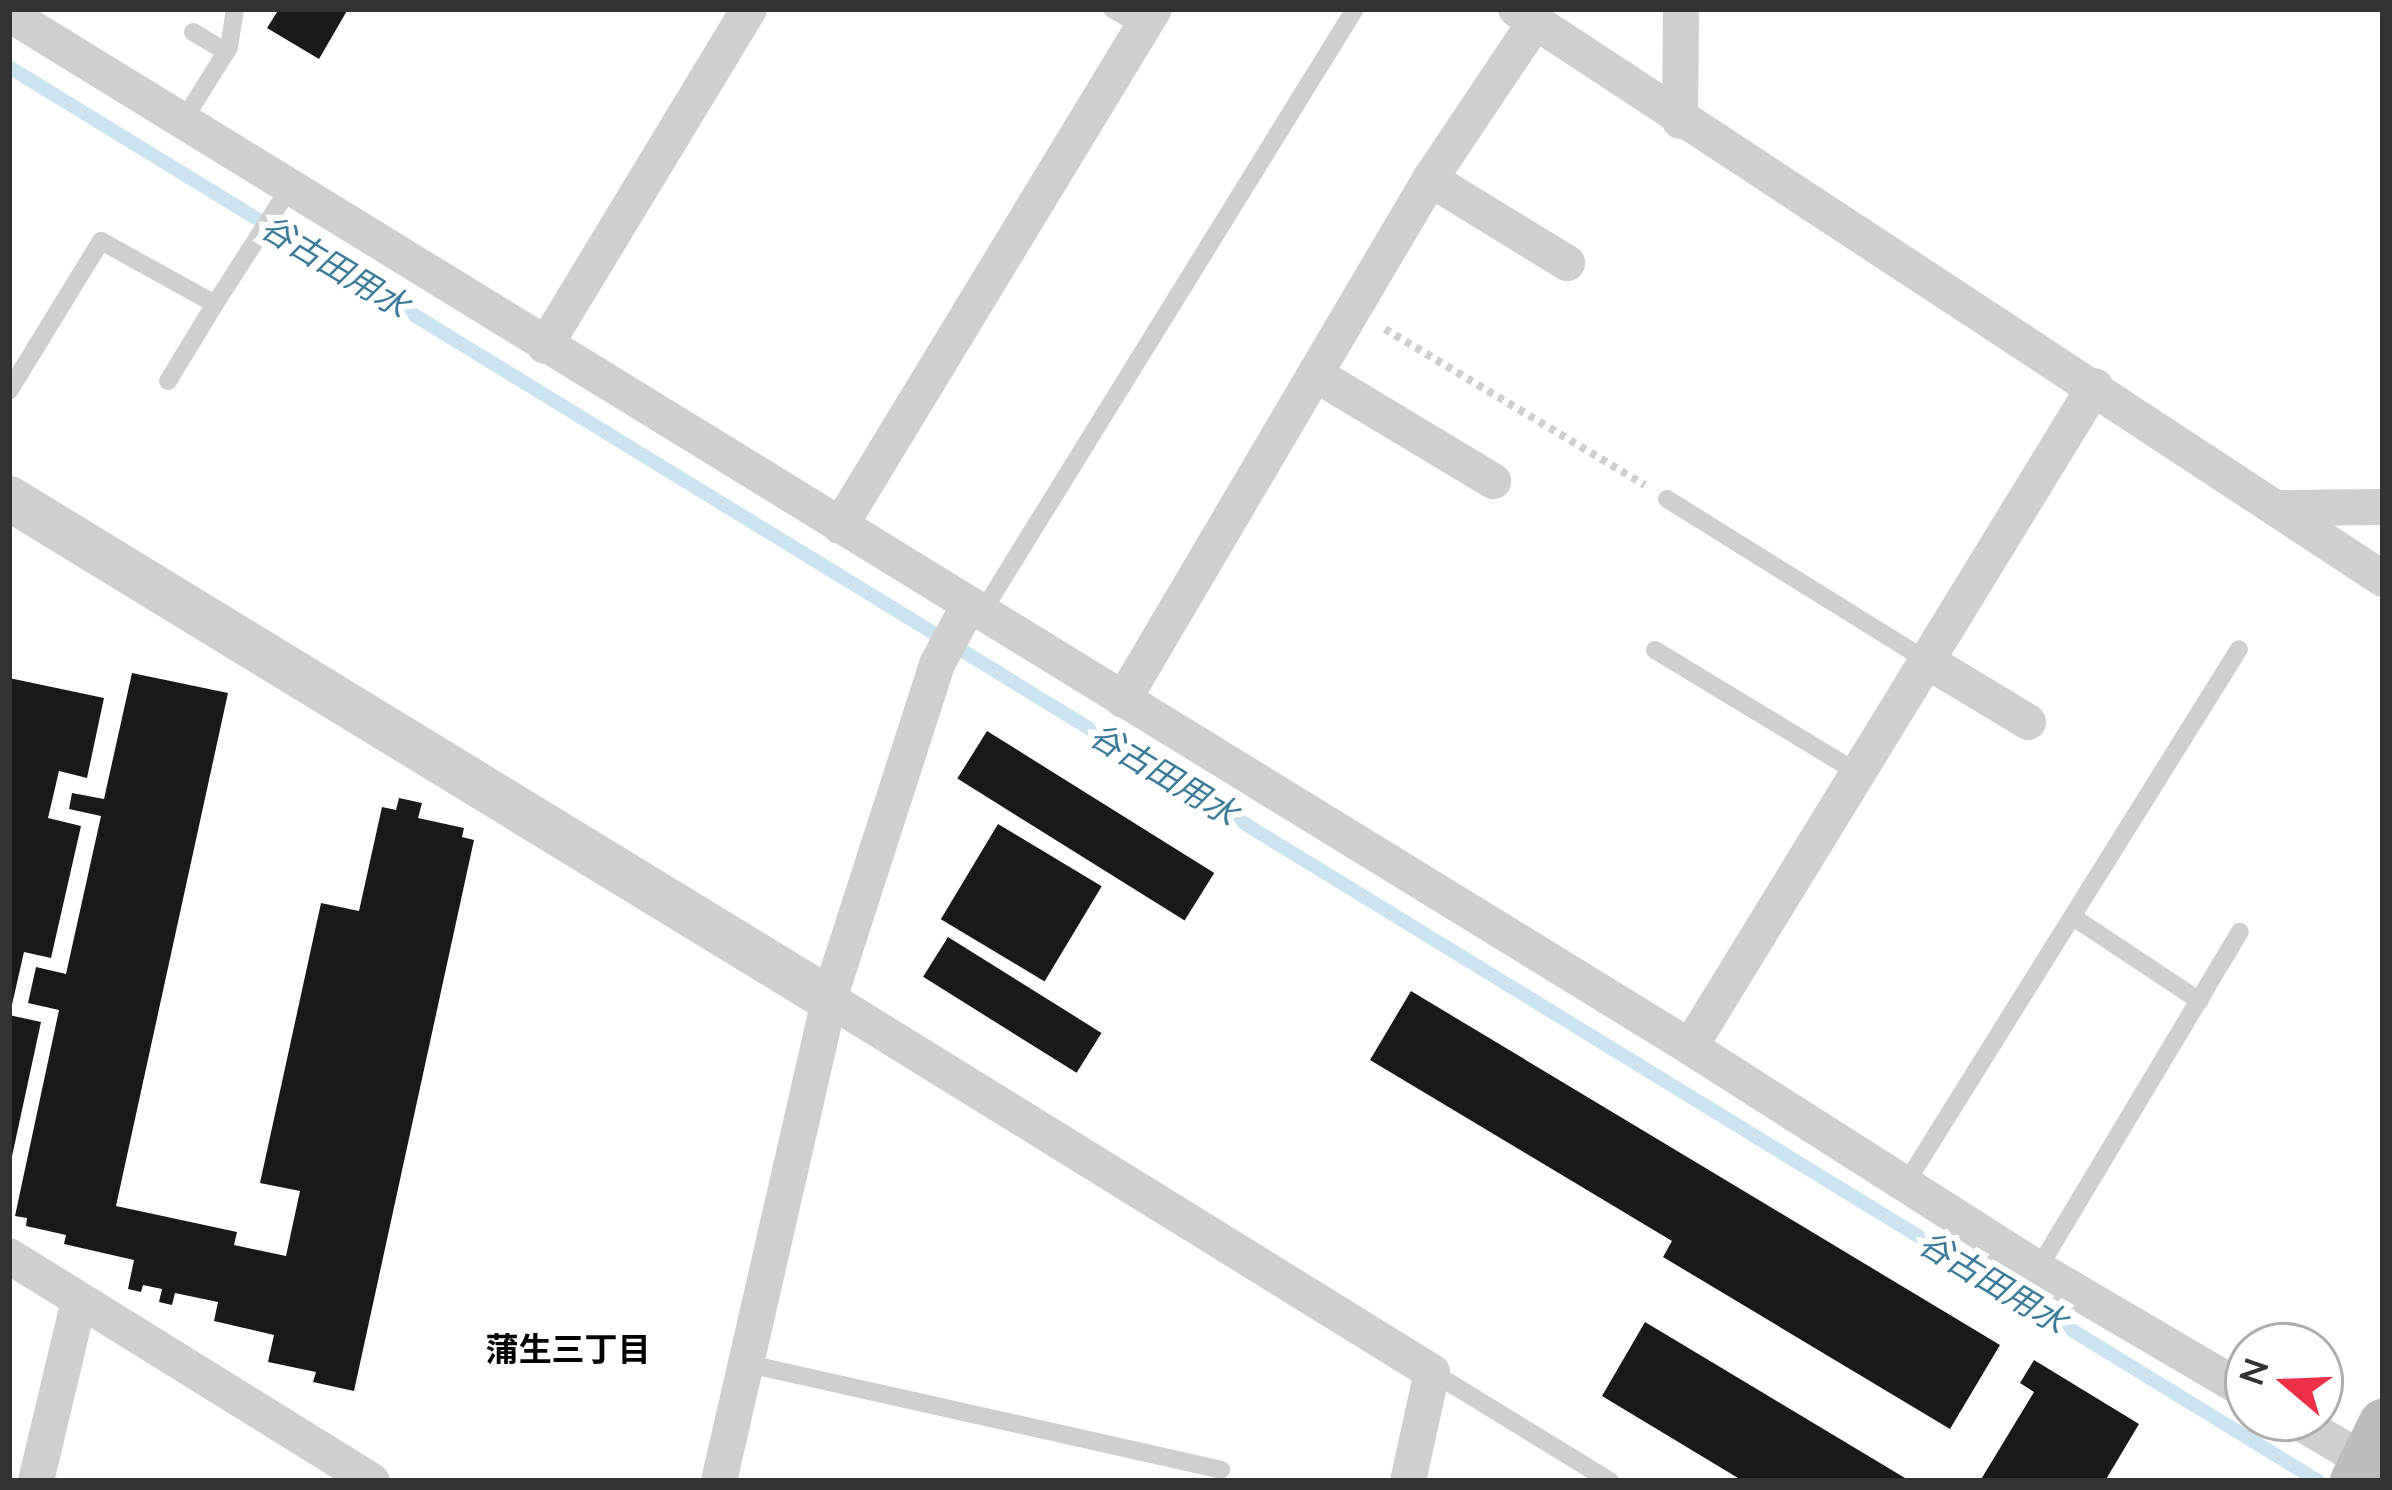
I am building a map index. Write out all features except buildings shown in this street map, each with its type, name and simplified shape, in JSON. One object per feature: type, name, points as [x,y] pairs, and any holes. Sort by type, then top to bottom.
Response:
[{"type":"street","points":[[545,346],[748,9]]},
{"type":"street","points":[[1680,121],[1681,9]]},
{"type":"street","points":[[9,14],[1690,1047],[2038,1269],[2224,1378]]},
{"type":"street","points":[[840,526],[1136,15]]},
{"type":"street","points":[[1124,700],[1526,15],[1680,121],[2095,386],[2383,579]]},
{"type":"street","points":[[1430,179],[1567,263]]},
{"type":"street","points":[[1315,374],[1493,481]]},
{"type":"street","points":[[1690,1047],[2095,386]]},
{"type":"street","points":[[9,498],[1432,1372],[1408,1481]]},
{"type":"street","points":[[2276,508],[2383,507]]},
{"type":"street","points":[[719,1481],[829,999],[938,664],[975,611]]},
{"type":"street","points":[[1927,661],[2028,722]]},
{"type":"street","points":[[9,1256],[372,1481]]},
{"type":"street","points":[[36,1481],[80,1300]]},
{"type":"street","points":[[2343,1442],[2372,1456]]},
{"type":"lane","points":[[183,121],[226,52],[236,9]]},
{"type":"lane","points":[[975,611],[1355,9]]},
{"type":"lane","points":[[193,32],[226,52]]},
{"type":"lane","points":[[168,381],[290,187]]},
{"type":"lane","points":[[9,391],[101,241],[215,304]]},
{"type":"lane","points":[[1667,499],[1927,661]]},
{"type":"lane","points":[[1906,1183],[2239,649]]},
{"type":"lane","points":[[1655,650],[1859,774]]},
{"type":"lane","points":[[2073,917],[2200,1001]]},
{"type":"lane","points":[[2038,1269],[2240,932]]},
{"type":"lane","points":[[744,1364],[1222,1471]]},
{"type":"lane","points":[[1432,1372],[1610,1481]]},
{"type":"path","points":[[1353,309],[1667,499]]},
{"type":"waterway","name":"谷古田用水","points":[[9,67],[2318,1481]]},
{"type":"district","name":"蒲生三丁目","points":[[568,1349]]}]
